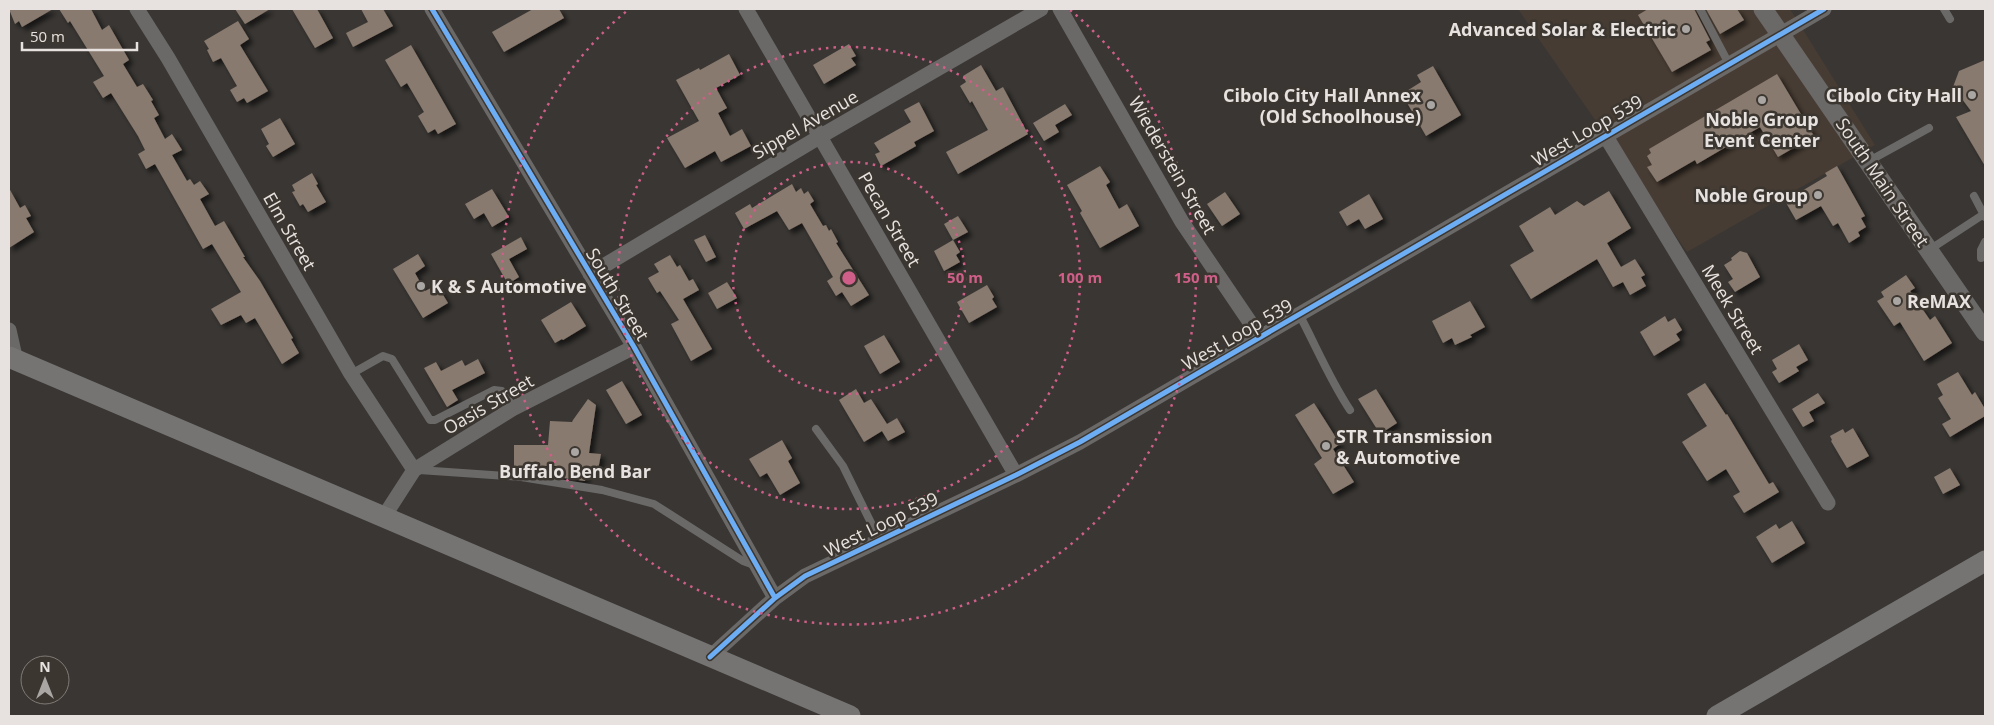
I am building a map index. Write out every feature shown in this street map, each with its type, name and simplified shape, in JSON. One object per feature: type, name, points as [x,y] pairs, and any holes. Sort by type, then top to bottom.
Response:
[{"type":"main road","points":[[12,359],[710,657],[822,711],[850,716]]},
{"type":"main road","points":[[1727,714],[1985,561]]},
{"type":"street","name":"Elm Street","points":[[137,9],[173,67],[351,374],[414,470]]},
{"type":"street","name":"South Street","points":[[432,9],[634,347],[775,598]]},
{"type":"street","name":"Pecan Street","points":[[746,9],[1016,475]]},
{"type":"street","name":"Sippel Avenue","points":[[590,274],[821,136],[1041,9]]},
{"type":"street","name":"Wiederstein Street","points":[[1060,9],[1182,222],[1260,337]]},
{"type":"street","name":"South Main Street","points":[[1763,9],[1985,332]]},
{"type":"street","name":"West Loop 539","points":[[710,657],[775,598],[805,576],[1016,475],[1080,442],[1824,9]]},
{"type":"street","name":"Meek Street","points":[[1605,135],[1828,503]]},
{"type":"street","points":[[9,330],[12,359]]},
{"type":"street","name":"Oasis Street","points":[[383,518],[414,470],[514,408],[634,347]]},
{"type":"lane","points":[[1700,9],[1729,64]]},
{"type":"lane","points":[[1944,9],[1950,19]]},
{"type":"lane","points":[[1869,161],[1928,128]]},
{"type":"lane","points":[[1929,250],[1984,216],[1974,196]]},
{"type":"lane","points":[[1981,258],[1981,250],[1985,242]]},
{"type":"lane","points":[[1299,314],[1327,368],[1333,385],[1350,410]]},
{"type":"lane","points":[[351,374],[383,356],[392,359],[430,420],[435,420],[494,390],[502,391],[514,408]]},
{"type":"lane","points":[[816,429],[843,466],[879,540]]},
{"type":"lane","points":[[414,470],[530,479],[602,490],[654,504],[743,560],[758,567]]},
{"type":"shaded area","points":[[1518,9],[1790,9],[1875,145],[1687,252]]},
{"type":"building","points":[[9,9],[53,9],[22,27],[19,21],[15,24]]},
{"type":"building","points":[[59,9],[91,9],[102,30],[109,25],[129,60],[123,64],[137,87],[143,84],[153,100],[151,101],[159,115],[154,118],[165,139],[172,134],[182,150],[172,155],[187,181],[190,179],[194,185],[200,181],[209,194],[200,199],[215,226],[224,221],[245,257],[243,257],[260,281],[293,338],[291,339],[299,353],[282,364],[255,318],[246,323],[241,315],[221,325],[211,309],[241,292],[212,244],[203,249],[155,164],[146,169],[138,154],[145,150],[138,136],[111,93],[103,98],[93,82],[104,76],[70,21],[68,23]]},
{"type":"building","points":[[235,9],[270,9],[245,24]]},
{"type":"building","points":[[292,9],[317,9],[333,38],[315,48]]},
{"type":"building","points":[[361,9],[383,9],[393,26],[353,47],[346,33],[368,22]]},
{"type":"building","points":[[533,9],[559,9],[564,18],[504,52],[492,32]]},
{"type":"building","points":[[1648,9],[1694,9],[1710,40],[1706,42],[1711,50],[1672,72],[1638,15]]},
{"type":"building","points":[[1706,9],[1737,9],[1744,20],[1720,34]]},
{"type":"building","points":[[238,21],[249,39],[240,45],[268,91],[247,103],[244,98],[237,102],[230,90],[237,86],[221,58],[213,62],[204,41]]},
{"type":"building","points":[[849,44],[856,56],[851,58],[856,65],[824,84],[813,65]]},
{"type":"building","points":[[411,45],[456,124],[438,134],[435,129],[428,133],[418,116],[424,112],[407,83],[401,87],[385,60]]},
{"type":"building","points":[[729,54],[740,75],[716,88],[727,108],[718,113],[730,136],[742,129],[751,146],[721,162],[715,151],[685,168],[667,138],[699,121],[676,80],[699,68],[700,70]]},
{"type":"building","name":"Cibolo City Hall","points":[[1985,60],[1985,166],[1956,117],[1971,111],[1953,87],[1959,71]]},
{"type":"building","points":[[981,65],[996,91],[1003,87],[1028,134],[958,174],[946,152],[988,130],[972,101],[970,103],[960,86],[966,82],[963,76]]},
{"type":"building","name":"Cibolo City Hall Annex (Old Schoolhouse)","points":[[1433,66],[1461,115],[1426,136],[1402,94],[1421,82],[1417,75]]},
{"type":"building","name":"Noble Group Event Center","points":[[1777,74],[1814,136],[1778,157],[1760,127],[1697,164],[1695,160],[1657,182],[1647,167],[1652,165],[1647,156],[1651,153],[1649,149]]},
{"type":"building","points":[[919,102],[934,131],[914,142],[916,146],[881,166],[875,154],[880,152],[874,143],[911,122],[904,110]]},
{"type":"building","points":[[1065,104],[1072,115],[1055,125],[1059,132],[1044,141],[1033,123]]},
{"type":"building","points":[[280,118],[295,144],[273,157],[266,146],[269,144],[261,129]]},
{"type":"building","points":[[1100,166],[1110,182],[1106,185],[1119,209],[1127,204],[1139,226],[1100,248],[1067,185]]},
{"type":"building","points":[[1837,166],[1865,216],[1861,218],[1866,227],[1858,232],[1860,236],[1849,243],[1838,223],[1833,226],[1821,206],[1796,220],[1785,201],[1827,176],[1825,173]]},
{"type":"building","points":[[312,173],[318,184],[316,185],[326,202],[308,212],[303,204],[300,206],[292,192],[295,191],[292,185]]},
{"type":"building","points":[[792,184],[796,192],[801,188],[804,194],[808,191],[814,201],[810,204],[823,226],[826,225],[829,231],[831,229],[838,242],[836,243],[869,295],[851,306],[842,292],[836,296],[827,281],[833,277],[802,223],[789,230],[777,211],[744,229],[735,213],[750,204],[752,208]]},
{"type":"building","points":[[9,188],[20,208],[25,205],[31,216],[26,218],[34,232],[9,248]]},
{"type":"building","points":[[492,189],[509,217],[492,227],[484,213],[474,219],[465,204]]},
{"type":"building","points":[[1609,191],[1631,228],[1607,243],[1621,267],[1635,259],[1645,275],[1641,277],[1646,286],[1630,295],[1623,282],[1613,287],[1597,259],[1531,299],[1510,265],[1534,251],[1519,226],[1550,207],[1555,215],[1577,201],[1584,206]]},
{"type":"building","points":[[1225,192],[1240,214],[1222,226],[1207,204]]},
{"type":"building","points":[[1369,194],[1383,219],[1365,229],[1359,219],[1347,226],[1339,212]]},
{"type":"building","points":[[958,216],[968,232],[953,240],[944,224]]},
{"type":"building","points":[[705,235],[716,257],[706,262],[694,240]]},
{"type":"building","points":[[521,237],[527,249],[509,259],[519,277],[508,284],[491,254]]},
{"type":"building","points":[[953,240],[960,252],[956,255],[960,262],[944,271],[934,251]]},
{"type":"building","points":[[1740,251],[1747,253],[1760,277],[1735,292],[1728,282],[1733,279],[1724,265],[1732,260],[1731,258]]},
{"type":"building","name":"K & S Automotive","points":[[418,254],[425,266],[415,273],[425,291],[437,285],[448,303],[423,318],[393,269]]},
{"type":"building","points":[[670,255],[677,267],[680,265],[689,281],[693,279],[699,290],[683,299],[712,349],[691,361],[671,324],[679,320],[660,291],[657,293],[648,278],[659,272],[654,264]]},
{"type":"building","points":[[1906,275],[1915,288],[1910,291],[1930,320],[1935,316],[1952,343],[1924,361],[1900,322],[1894,326],[1877,301],[1884,297],[1881,292]]},
{"type":"building","points":[[727,282],[737,298],[717,309],[708,293]]},
{"type":"building","points":[[987,285],[997,307],[969,323],[957,302]]},
{"type":"building","points":[[1470,301],[1485,327],[1470,335],[1472,337],[1455,345],[1452,338],[1443,343],[1432,321]]},
{"type":"building","points":[[571,302],[586,326],[555,343],[541,320]]},
{"type":"building","points":[[1665,316],[1668,322],[1675,318],[1682,330],[1676,334],[1680,340],[1654,356],[1640,332]]},
{"type":"building","points":[[884,335],[900,362],[880,374],[864,346]]},
{"type":"building","points":[[1799,344],[1808,360],[1796,367],[1799,371],[1779,383],[1772,372],[1777,369],[1772,360]]},
{"type":"building","points":[[478,359],[485,373],[452,390],[458,400],[447,407],[424,368],[436,362],[441,371],[462,360],[465,366]]},
{"type":"building","points":[[1958,372],[1972,395],[1975,392],[1985,409],[1985,416],[1950,437],[1942,424],[1951,419],[1938,398],[1943,395],[1937,384]]},
{"type":"building","points":[[622,381],[642,415],[626,424],[606,390]]},
{"type":"building","points":[[1705,383],[1727,414],[1769,484],[1773,482],[1779,492],[1744,513],[1733,496],[1740,492],[1726,469],[1707,481],[1682,442],[1707,426],[1687,394]]},
{"type":"building","points":[[856,389],[864,403],[871,399],[887,424],[897,418],[905,432],[888,441],[882,431],[864,442],[839,400]]},
{"type":"building","points":[[1376,389],[1397,423],[1380,434],[1358,399]]},
{"type":"building","points":[[1818,393],[1825,403],[1809,412],[1814,421],[1803,427],[1792,409]]},
{"type":"building","points":[[588,399],[596,405],[589,453],[601,454],[598,470],[587,469],[585,481],[557,477],[558,466],[514,466],[514,445],[548,445],[550,421],[572,422]]},
{"type":"building","name":"STR Transmission & Automotive","points":[[1314,403],[1340,444],[1333,449],[1354,482],[1333,494],[1314,464],[1322,458],[1295,415]]},
{"type":"building","points":[[1853,428],[1869,456],[1847,468],[1830,436],[1843,429],[1845,433]]},
{"type":"building","points":[[782,440],[792,458],[788,461],[800,483],[780,495],[767,473],[760,477],[749,459]]},
{"type":"building","points":[[1950,468],[1960,485],[1943,494],[1934,477]]},
{"type":"building","points":[[1792,521],[1805,543],[1772,563],[1756,537],[1776,524],[1779,529]]},
{"type":"cycle path","points":[[432,9],[634,347],[775,598]]},
{"type":"cycle path","points":[[710,657],[775,598],[805,576],[1016,475],[1080,442],[1824,9]]},
{"type":"place","name":"Advanced Solar & Electric","points":[[1686,29]]},
{"type":"place","name":"Cibolo City Hall","points":[[1972,95]]},
{"type":"place","name":"Noble Group Event Center","points":[[1762,100]]},
{"type":"place","name":"Cibolo City Hall Annex (Old Schoolhouse)","points":[[1431,105]]},
{"type":"place","name":"Noble Group","points":[[1818,195]]},
{"type":"place","name":"K & S Automotive","points":[[421,286]]},
{"type":"place","name":"ReMAX","points":[[1897,301]]},
{"type":"place","name":"STR Transmission & Automotive","points":[[1326,446]]},
{"type":"place","name":"Buffalo Bend Bar","points":[[575,452]]}]
